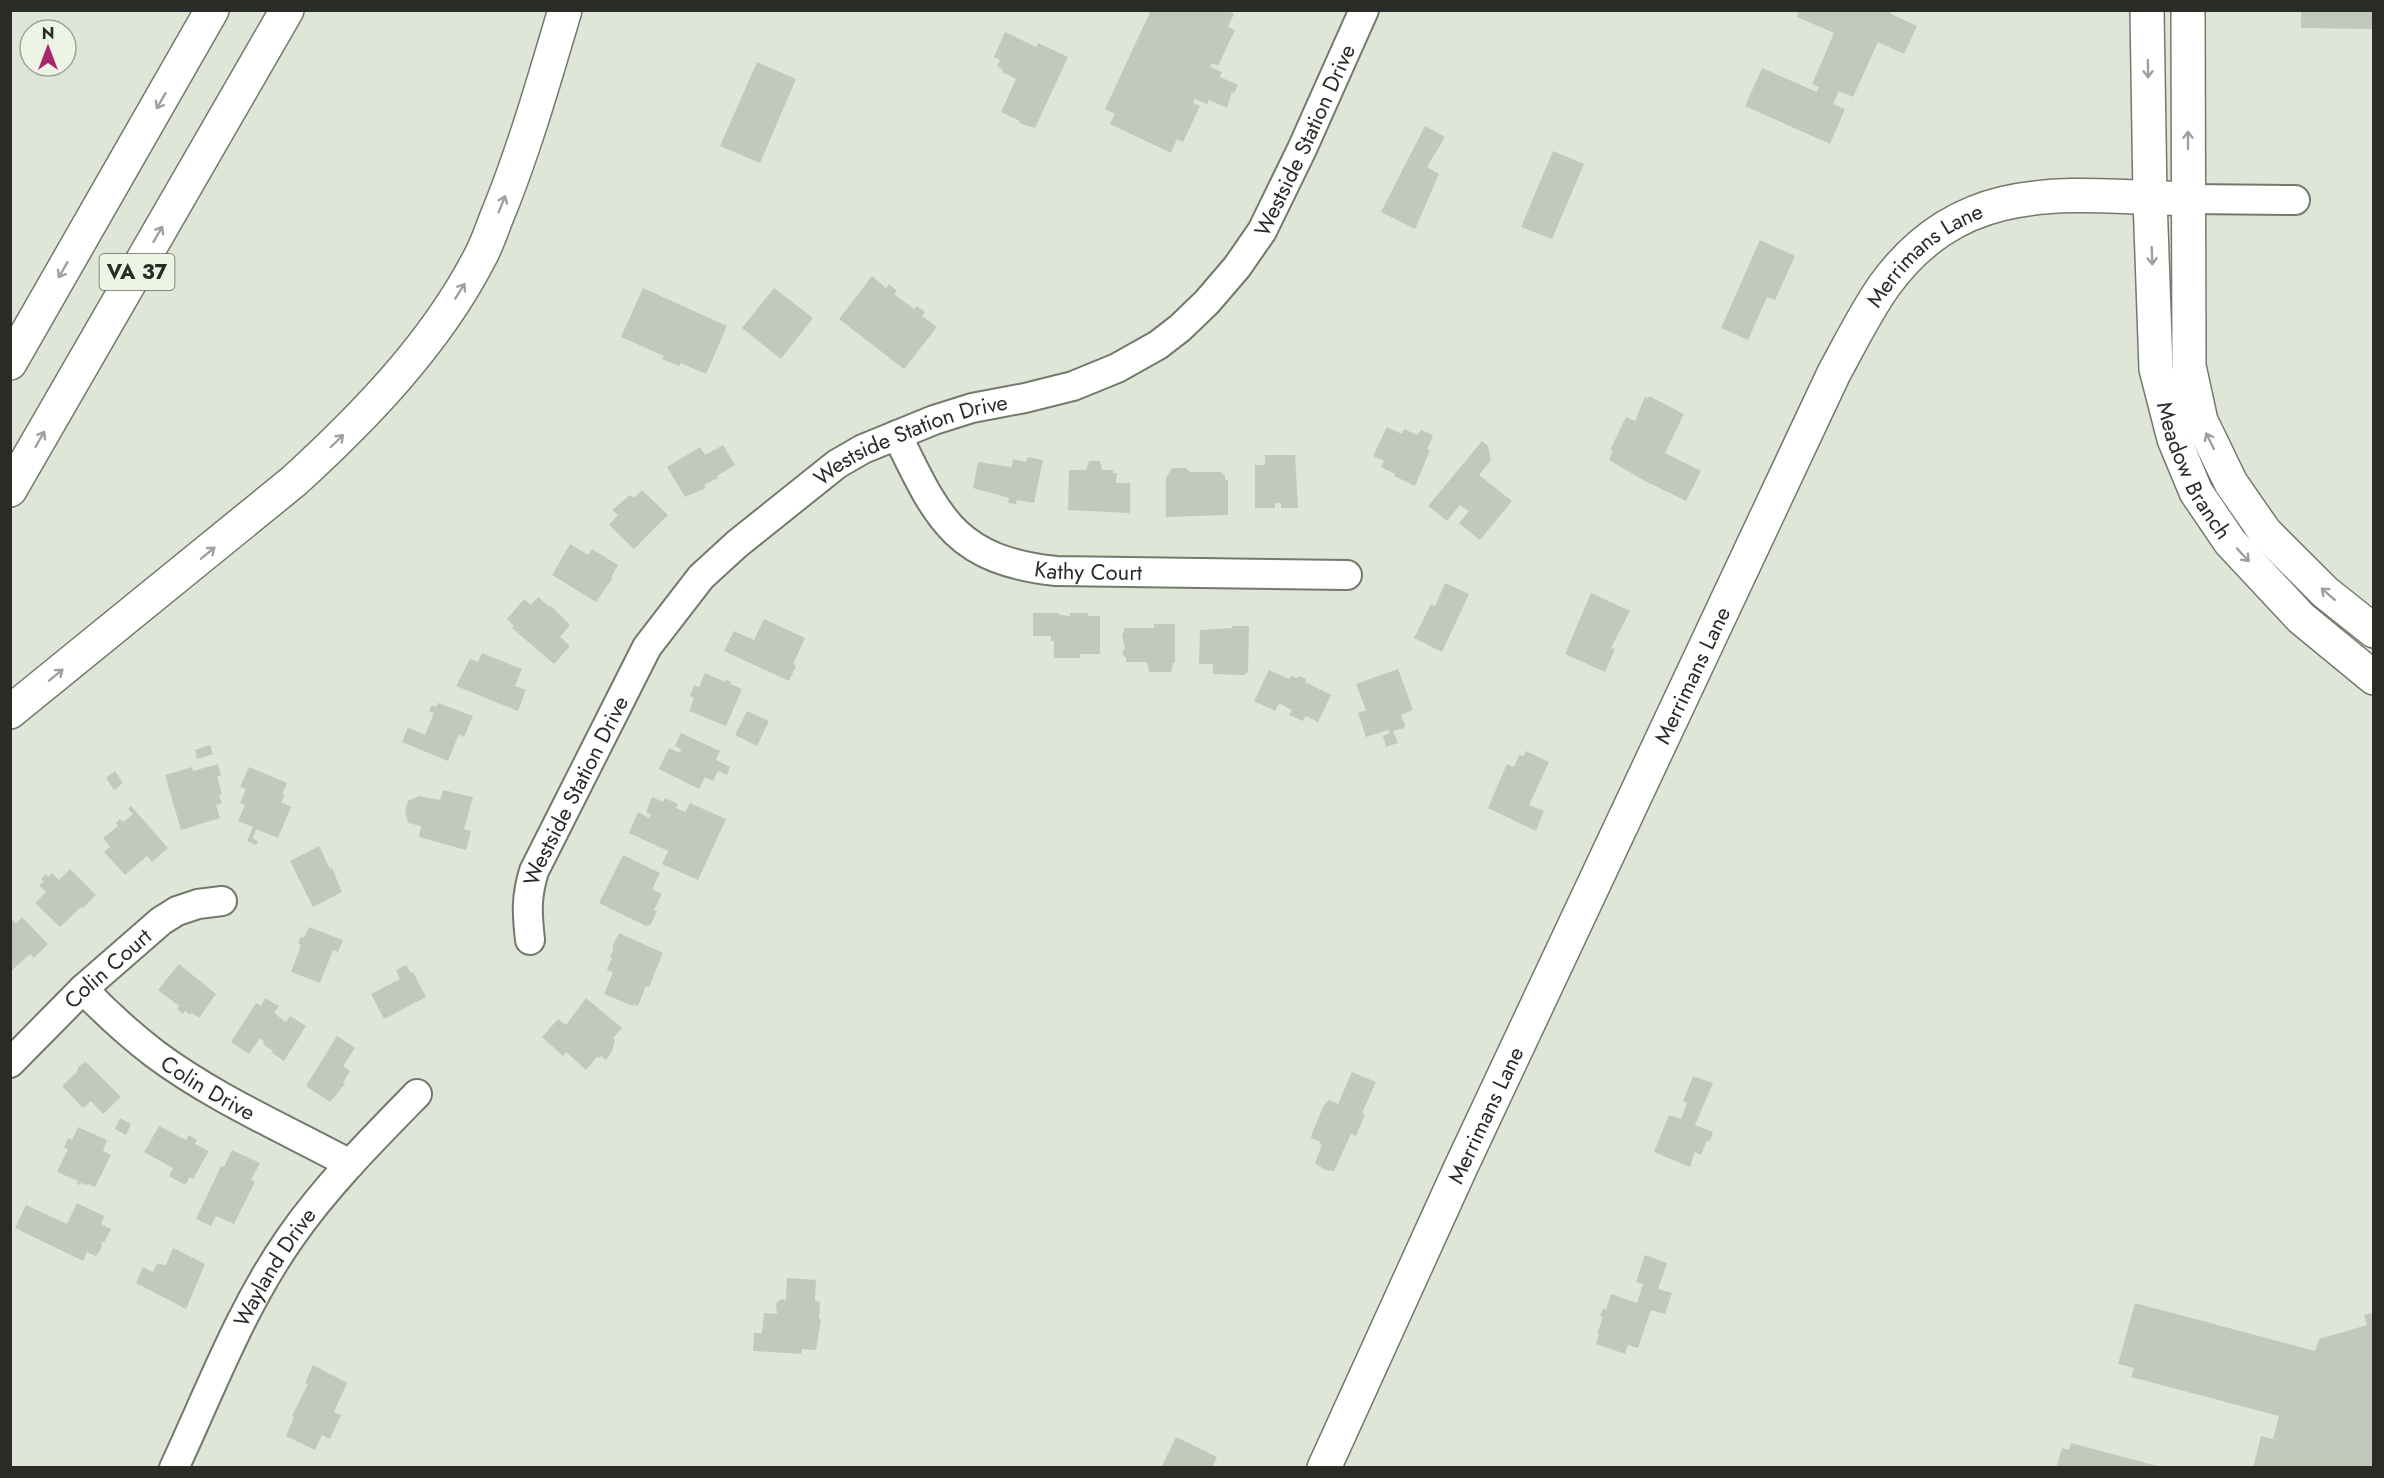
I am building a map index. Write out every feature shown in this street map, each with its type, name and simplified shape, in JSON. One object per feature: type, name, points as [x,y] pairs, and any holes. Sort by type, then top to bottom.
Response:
[{"type":"main road","name":"VA 37","points":[[10,363],[212,10]]},
{"type":"main road","name":"VA 37","points":[[10,490],[287,10]]},
{"type":"main road","points":[[10,712],[294,482],[338,441],[402,372],[456,297],[480,258],[530,127],[565,10]]},
{"type":"main road","name":"Meadow Branch","points":[[2147,10],[2156,369],[2174,439],[2196,492],[2230,542],[2301,618],[2373,678]]},
{"type":"main road","name":"Meadow Branch","points":[[2188,10],[2189,366],[2201,421],[2231,483],[2265,532],[2325,592],[2373,631]]},
{"type":"main road","name":"Merrimans Lane","points":[[1324,1467],[1602,865],[1834,373],[1868,310],[1885,284],[1924,244],[1959,220],[1998,203],[2071,195],[2188,199]]},
{"type":"street","name":"Westside Station Drive","points":[[530,940],[526,907],[534,871],[647,647],[701,577],[746,537],[837,464],[863,449],[972,408],[1073,386],[1117,368],[1158,345],[1180,328],[1207,302],[1237,267],[1262,231],[1302,149],[1364,10]]},
{"type":"street","name":"Merrimans Lane","points":[[2188,199],[2295,200]]},
{"type":"street","name":"Kathy Court","points":[[897,435],[923,488],[950,528],[965,541],[1006,562],[1028,568],[1056,571],[1347,575]]},
{"type":"street","name":"Colin Court","points":[[10,1063],[82,989],[161,921],[177,911],[198,904],[222,901]]},
{"type":"street","name":"Colin Drive","points":[[82,989],[113,1020],[155,1054],[191,1078],[350,1164]]},
{"type":"street","name":"Wayland Drive","points":[[174,1467],[227,1352],[262,1284],[289,1239],[350,1164],[417,1094]]},
{"type":"building","points":[[1151,10],[1227,10],[1234,14],[1228,27],[1235,30],[1218,66],[1212,63],[1210,67],[1222,72],[1220,77],[1238,85],[1234,93],[1232,92],[1227,108],[1209,100],[1207,104],[1195,99],[1193,103],[1200,106],[1183,142],[1177,139],[1171,153],[1110,124],[1115,114],[1105,109]]},
{"type":"building","points":[[1799,10],[1892,10],[1891,14],[1917,26],[1904,54],[1878,42],[1853,97],[1839,91],[1833,104],[1845,109],[1830,144],[1745,106],[1762,68],[1817,92],[1819,87],[1812,84],[1834,33],[1797,17]]},
{"type":"building","points":[[2301,10],[2374,10],[2374,29],[2301,28]]},
{"type":"building","points":[[1005,32],[1036,47],[1038,43],[1068,57],[1035,128],[1019,123],[1020,121],[1001,112],[1016,79],[1002,72],[1003,70],[997,66],[1000,60],[994,57]]},
{"type":"building","points":[[757,62],[796,79],[760,163],[720,146]]},
{"type":"building","points":[[1425,126],[1445,137],[1427,167],[1439,174],[1415,229],[1381,212]]},
{"type":"building","points":[[1553,151],[1584,164],[1552,239],[1521,227]]},
{"type":"building","points":[[1760,240],[1795,256],[1775,300],[1767,297],[1748,340],[1721,328]]},
{"type":"building","points":[[872,276],[886,288],[889,284],[897,291],[894,294],[914,309],[917,306],[925,312],[922,316],[937,327],[904,369],[839,319]]},
{"type":"building","points":[[643,288],[727,326],[706,374],[681,363],[679,366],[662,359],[664,356],[621,337]]},
{"type":"building","points":[[774,288],[813,318],[781,359],[742,328]]},
{"type":"building","points":[[1649,396],[1684,414],[1665,453],[1701,471],[1686,501],[1609,460],[1613,451],[1610,450],[1626,417],[1635,421],[1645,397]]},
{"type":"building","points":[[1387,427],[1402,434],[1404,429],[1417,435],[1421,430],[1433,437],[1415,486],[1381,467],[1384,461],[1373,456]]},
{"type":"building","points":[[1482,441],[1488,446],[1491,460],[1479,475],[1512,501],[1480,540],[1459,523],[1469,511],[1460,505],[1447,521],[1428,506]]},
{"type":"building","points":[[723,445],[735,465],[704,485],[706,488],[685,497],[667,467],[700,447],[705,455]]},
{"type":"building","points":[[1265,455],[1295,455],[1298,508],[1281,508],[1281,503],[1275,503],[1275,508],[1255,508],[1255,465],[1265,465]]},
{"type":"building","points":[[1028,457],[1043,460],[1034,503],[1017,500],[1016,504],[1008,503],[1009,498],[973,488],[978,462],[1012,467],[1013,459],[1026,462]]},
{"type":"building","points":[[1089,461],[1100,461],[1102,470],[1113,470],[1113,473],[1117,473],[1116,483],[1130,483],[1130,513],[1068,510],[1069,470],[1086,470]]},
{"type":"building","points":[[1172,468],[1186,468],[1190,472],[1221,472],[1225,480],[1228,480],[1228,515],[1166,517],[1166,478]]},
{"type":"building","points":[[642,490],[668,515],[634,549],[609,525],[618,515],[612,510],[630,495],[634,498]]},
{"type":"building","points":[[570,544],[588,555],[592,549],[618,565],[612,579],[596,602],[552,575]]},
{"type":"building","points":[[1445,583],[1469,594],[1442,652],[1414,638],[1431,604],[1435,606]]},
{"type":"building","points":[[1591,593],[1630,611],[1611,648],[1615,649],[1605,672],[1565,654]]},
{"type":"building","points":[[538,597],[570,625],[560,637],[570,646],[554,664],[512,628],[514,626],[507,619],[524,599],[531,605]]},
{"type":"building","points":[[1033,613],[1059,613],[1059,615],[1070,616],[1070,613],[1088,613],[1088,616],[1100,616],[1100,654],[1080,654],[1080,658],[1054,658],[1054,641],[1051,641],[1051,636],[1033,636]]},
{"type":"building","points":[[764,619],[805,638],[793,664],[796,666],[789,681],[724,651],[734,631],[754,640]]},
{"type":"building","points":[[1154,624],[1175,624],[1175,663],[1173,663],[1171,672],[1149,672],[1147,662],[1126,662],[1122,654],[1125,647],[1122,636],[1125,628],[1154,628]]},
{"type":"building","points":[[1232,626],[1249,626],[1248,672],[1244,675],[1213,674],[1213,664],[1199,664],[1200,630],[1232,628]]},
{"type":"building","points":[[482,653],[522,669],[515,686],[526,690],[518,711],[456,686],[470,659],[478,662]]},
{"type":"building","points":[[1398,669],[1413,710],[1401,715],[1404,728],[1393,731],[1398,743],[1386,747],[1383,736],[1390,733],[1388,730],[1366,737],[1358,713],[1366,710],[1356,684]]},
{"type":"building","points":[[1269,670],[1289,679],[1291,676],[1297,678],[1299,676],[1306,679],[1305,682],[1331,695],[1318,722],[1306,716],[1303,721],[1289,715],[1292,710],[1279,703],[1275,711],[1254,701]]},
{"type":"building","points":[[705,673],[725,682],[726,679],[731,682],[730,684],[742,689],[726,726],[689,711],[694,698],[690,696],[694,685],[699,687]]},
{"type":"building","points":[[438,703],[473,716],[464,737],[459,734],[448,761],[402,742],[408,727],[425,735],[434,713],[429,711],[432,705],[436,707]]},
{"type":"building","points":[[747,711],[769,721],[757,746],[735,735]]},
{"type":"building","points":[[681,733],[720,751],[716,760],[730,767],[727,775],[718,771],[713,781],[705,777],[699,789],[659,769],[669,748],[680,753],[681,749],[675,746]]},
{"type":"building","points":[[210,745],[213,754],[197,759],[195,750]]},
{"type":"building","points":[[1526,751],[1549,762],[1529,805],[1544,811],[1536,831],[1488,808],[1507,764],[1514,767],[1519,755],[1523,756]]},
{"type":"building","points":[[218,764],[221,775],[217,777],[222,803],[216,805],[220,818],[181,830],[165,775],[192,767],[193,771]]},
{"type":"building","points":[[249,767],[287,783],[281,802],[291,807],[278,838],[256,829],[253,838],[258,842],[256,845],[247,841],[253,827],[238,821],[245,805],[240,803],[246,789],[240,787]]},
{"type":"building","points":[[115,771],[123,783],[114,790],[106,778]]},
{"type":"building","points":[[443,790],[473,797],[464,829],[471,831],[466,850],[419,837],[421,826],[408,823],[405,811],[408,801],[419,796],[440,800]]},
{"type":"building","points":[[652,797],[663,802],[665,798],[678,804],[676,808],[685,812],[690,803],[726,819],[698,880],[662,864],[668,851],[629,833],[638,812],[649,818],[651,815],[646,812]]},
{"type":"building","points":[[131,806],[168,848],[152,862],[147,856],[125,875],[104,852],[110,847],[103,838],[118,826],[116,823],[120,819],[123,822],[133,814],[128,809]]},
{"type":"building","points":[[319,846],[342,892],[313,907],[290,861]]},
{"type":"building","points":[[623,855],[660,873],[652,889],[662,894],[654,910],[657,911],[651,924],[646,926],[599,903]]},
{"type":"building","points":[[70,869],[96,895],[60,927],[35,903],[46,892],[39,886],[46,874],[48,877],[52,873],[59,880]]},
{"type":"building","points":[[22,917],[48,944],[34,958],[30,954],[10,972],[10,922],[13,920],[16,923]]},
{"type":"building","points":[[309,927],[343,940],[338,952],[333,950],[320,983],[291,972],[301,945],[298,943],[301,937],[304,938]]},
{"type":"building","points":[[619,933],[663,953],[649,987],[646,986],[638,1006],[604,994],[613,972],[607,970],[612,958],[610,957],[614,947],[612,947]]},
{"type":"building","points":[[179,964],[216,994],[199,1018],[185,1011],[183,1014],[177,1009],[179,1006],[158,990]]},
{"type":"building","points":[[406,965],[411,973],[413,972],[426,997],[384,1019],[371,994],[400,979],[396,970]]},
{"type":"building","points":[[265,998],[279,1006],[274,1013],[286,1022],[290,1016],[306,1026],[284,1061],[271,1052],[273,1051],[263,1044],[260,1038],[249,1054],[231,1042],[256,1003],[261,1006]]},
{"type":"building","points":[[586,998],[622,1028],[613,1038],[615,1040],[612,1051],[606,1060],[601,1056],[597,1057],[586,1070],[566,1052],[563,1056],[542,1037],[558,1019],[566,1025]]},
{"type":"building","points":[[337,1036],[355,1048],[343,1066],[350,1071],[343,1083],[345,1084],[330,1102],[306,1086]]},
{"type":"building","points":[[86,1062],[121,1097],[103,1114],[91,1101],[83,1108],[62,1086],[76,1073],[79,1066]]},
{"type":"building","points":[[1352,1072],[1376,1082],[1362,1113],[1365,1115],[1356,1136],[1351,1134],[1334,1171],[1325,1170],[1315,1163],[1322,1145],[1319,1144],[1321,1142],[1311,1138],[1312,1133],[1324,1105],[1329,1100],[1338,1104]]},
{"type":"building","points":[[1693,1076],[1713,1083],[1695,1125],[1713,1132],[1701,1155],[1695,1152],[1690,1167],[1654,1152],[1669,1115],[1681,1119],[1687,1103],[1683,1101]]},
{"type":"building","points":[[120,1118],[131,1124],[126,1135],[115,1129]]},
{"type":"building","points":[[159,1126],[186,1140],[189,1135],[197,1140],[195,1144],[209,1151],[193,1179],[190,1177],[185,1185],[169,1176],[173,1168],[144,1152]]},
{"type":"building","points":[[78,1127],[107,1140],[103,1151],[111,1155],[95,1187],[88,1184],[77,1184],[78,1181],[57,1172],[68,1149],[64,1148],[68,1138],[72,1140]]},
{"type":"building","points":[[232,1150],[260,1163],[251,1180],[255,1182],[234,1224],[216,1216],[211,1226],[196,1219],[221,1166],[224,1167]]},
{"type":"building","points":[[77,1203],[104,1216],[101,1224],[111,1229],[104,1243],[101,1241],[102,1246],[98,1254],[95,1256],[87,1252],[83,1261],[15,1228],[26,1205],[67,1224]]},
{"type":"building","points":[[173,1248],[205,1264],[186,1309],[136,1283],[143,1267],[153,1272],[157,1264],[166,1265]]},
{"type":"building","points":[[1645,1255],[1667,1263],[1658,1289],[1672,1293],[1665,1314],[1651,1310],[1638,1348],[1628,1345],[1625,1354],[1596,1344],[1603,1317],[1600,1316],[1603,1308],[1606,1309],[1611,1294],[1637,1303],[1643,1284],[1636,1282]]},
{"type":"building","points":[[787,1278],[816,1280],[815,1301],[820,1302],[819,1319],[821,1319],[816,1350],[802,1349],[801,1354],[753,1351],[754,1333],[762,1333],[764,1313],[777,1314],[776,1303],[781,1299],[786,1300]]},
{"type":"building","points":[[2135,1303],[2315,1351],[2319,1339],[2367,1325],[2364,1315],[2374,1312],[2374,1468],[2253,1468],[2261,1436],[2273,1439],[2279,1416],[2131,1377],[2134,1368],[2118,1364]]},
{"type":"building","points":[[313,1365],[347,1383],[334,1412],[341,1415],[330,1439],[322,1435],[315,1450],[286,1436],[294,1417],[292,1416],[308,1384],[305,1383]]},
{"type":"building","points":[[1176,1437],[1217,1457],[1212,1468],[1161,1468]]},
{"type":"building","points":[[2071,1443],[2161,1468],[2056,1468],[2062,1448],[2069,1450]]}]
